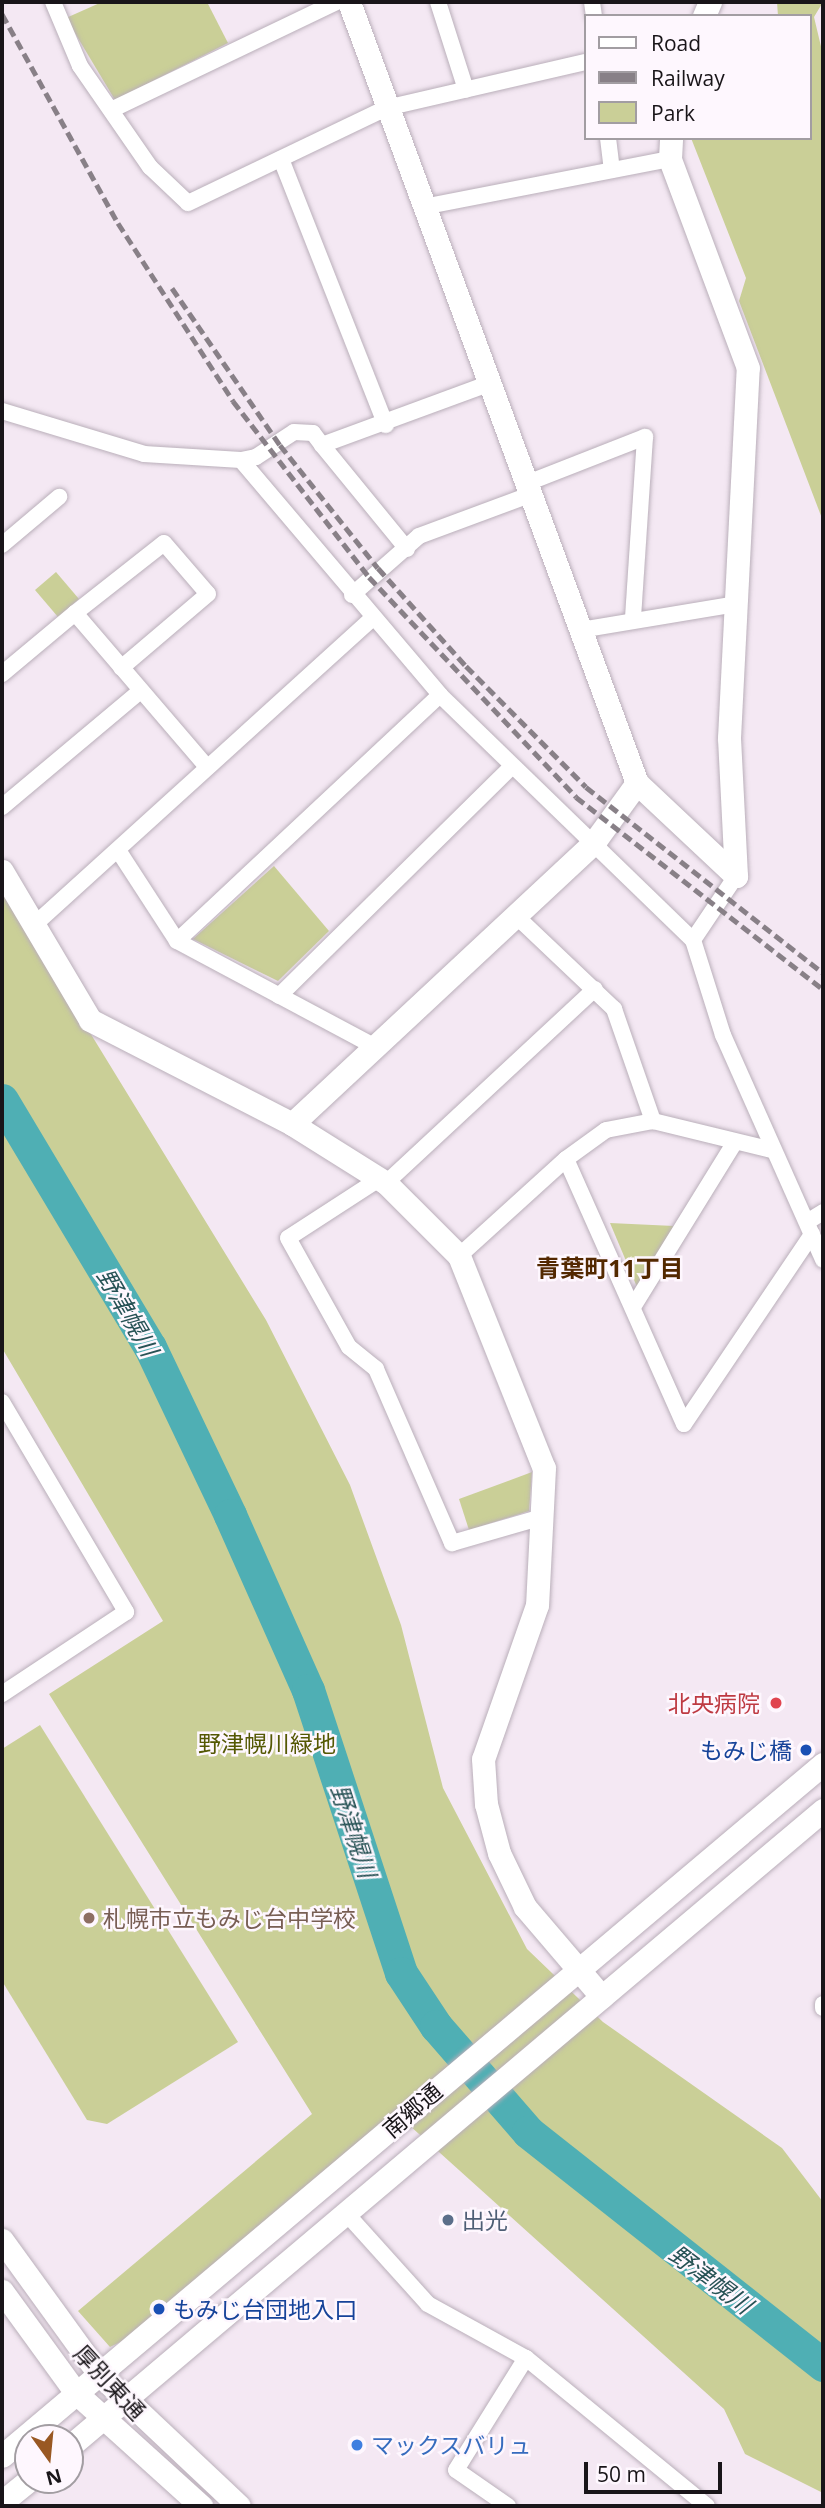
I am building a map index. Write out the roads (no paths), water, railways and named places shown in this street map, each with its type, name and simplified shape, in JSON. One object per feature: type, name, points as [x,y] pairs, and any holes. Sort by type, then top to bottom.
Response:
[{"type":"street","points":[[111,110],[337,2]]},
{"type":"street","points":[[349,2],[637,783],[736,876]]},
{"type":"street","points":[[438,2],[466,90]]},
{"type":"street","points":[[59,4],[80,66],[150,167],[188,203],[386,108],[584,62]]},
{"type":"street","points":[[608,140],[612,170]]},
{"type":"street","points":[[423,207],[612,170],[671,149],[748,368],[729,738],[736,876],[693,940]]},
{"type":"street","points":[[281,159],[386,425]]},
{"type":"street","points":[[322,445],[386,425],[488,384]]},
{"type":"street","points":[[2,411],[144,454],[241,460],[256,457],[294,432],[313,433],[407,549]]},
{"type":"street","points":[[352,595],[419,536],[645,437],[633,619]]},
{"type":"street","points":[[241,460],[372,619],[440,695],[511,767],[595,841],[693,940],[723,1035],[823,1260]]},
{"type":"street","points":[[2,545],[9,531],[60,497]]},
{"type":"street","points":[[2,674],[163,543],[208,594],[121,668]]},
{"type":"street","points":[[580,630],[633,619],[737,604]]},
{"type":"street","points":[[75,613],[207,767]]},
{"type":"street","points":[[33,926],[372,619]]},
{"type":"street","points":[[2,807],[140,691]]},
{"type":"street","points":[[177,941],[440,695]]},
{"type":"street","points":[[279,996],[511,767]]},
{"type":"street","points":[[292,1124],[372,1045],[595,841],[637,783]]},
{"type":"street","points":[[118,850],[177,941],[372,1045]]},
{"type":"street","points":[[2,871],[90,1020],[292,1124],[383,1181],[459,1256],[537,1439],[544,1468],[537,1605],[483,1759],[485,1804],[499,1853],[525,1907],[576,1970],[602,1997]]},
{"type":"street","points":[[516,915],[614,1009],[653,1121]]},
{"type":"street","points":[[542,1517],[452,1543],[376,1369],[349,1347],[288,1238],[383,1181],[595,989]]},
{"type":"street","points":[[459,1256],[566,1159],[606,1130],[653,1121],[772,1150]]},
{"type":"street","points":[[633,1307],[735,1142]]},
{"type":"street","points":[[566,1159],[684,1424],[809,1228],[823,1212]]},
{"type":"street","points":[[2,1402],[126,1612],[2,1694]]},
{"type":"street","name":"南郷通","points":[[2,2456],[576,1970],[823,1765]]},
{"type":"street","name":"南郷通","points":[[84,2433],[823,1810]]},
{"type":"street","points":[[346,2213],[428,2304],[526,2358],[707,2506]]},
{"type":"street","name":"厚別東通","points":[[2,2240],[99,2374],[122,2400],[239,2506]]},
{"type":"street","name":"厚別東通","points":[[2,2291],[76,2393],[201,2506]]},
{"type":"street","points":[[508,2506],[456,2470],[526,2358]]},
{"type":"waterway","name":"野津幌川","points":[[2,1100],[150,1347],[230,1515],[308,1690],[401,1973],[436,2026],[528,2132],[823,2365]]},
{"type":"railway","points":[[2,14],[118,223],[233,401],[369,577],[576,797],[823,989]]},
{"type":"railway","points":[[172,288],[280,445],[378,568],[466,666],[586,787],[823,973]]},
{"type":"place","name":"北央病院","points":[[776,1703]]},
{"type":"place","name":"もみじ橋","points":[[806,1750]]},
{"type":"place","name":"札幌市立もみじ台中学校","points":[[89,1918]]},
{"type":"place","name":"出光","points":[[448,2220]]},
{"type":"place","name":"もみじ台団地入口","points":[[159,2309]]},
{"type":"place","name":"マックスバリュ","points":[[357,2445]]},
{"type":"district","name":"青葉町11丁目","points":[[610,1268]]},
{"type":"park label","name":"野津幌川緑地","points":[[267,1743]]}]
